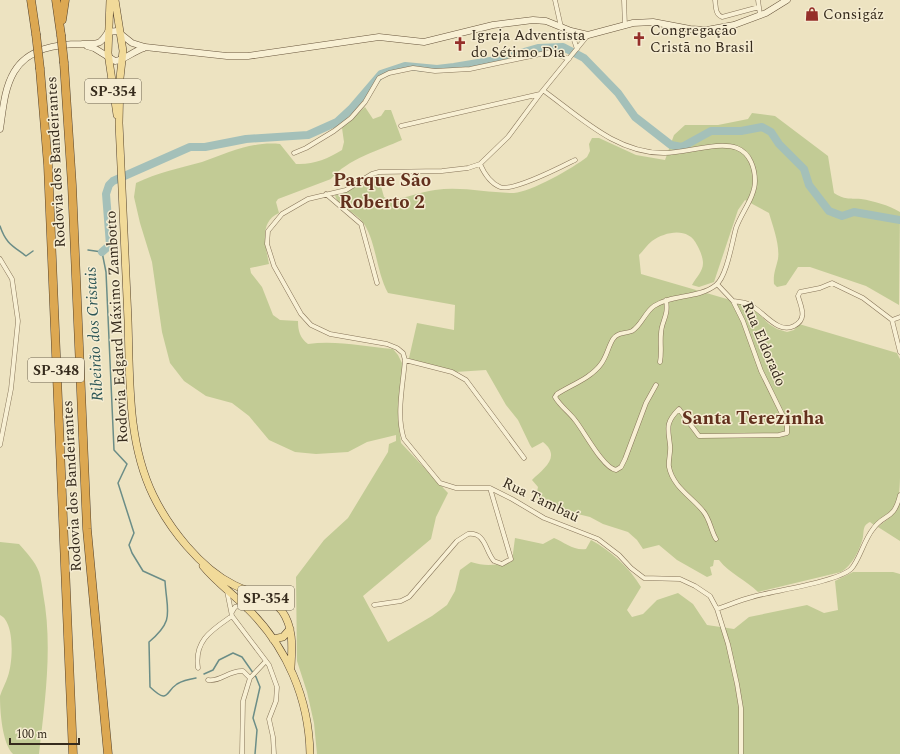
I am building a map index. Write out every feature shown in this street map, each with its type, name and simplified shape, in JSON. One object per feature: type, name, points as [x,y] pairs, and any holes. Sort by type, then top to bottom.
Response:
[{"type":"highway","name":"Rodovia dos Bandeirantes","points":[[31,0],[40,69],[48,166],[73,754]]},
{"type":"highway","name":"Rodovia dos Bandeirantes","points":[[56,0],[64,63],[73,193],[87,529],[108,754]]},
{"type":"highway","points":[[61,34],[65,0]]},
{"type":"main road","name":"Rodovia Edgard Máximo Zambotto","points":[[110,0],[108,32],[109,58],[119,124],[132,399],[138,454],[150,489],[161,510],[184,543],[208,573],[246,607],[273,639],[291,667],[304,702],[309,730],[310,754]]},
{"type":"main road","name":"Rodovia Edgard Máximo Zambotto","points":[[115,0],[121,33],[122,59],[119,124]]},
{"type":"main road","name":"Rodovia Edgard Máximo Zambotto","points":[[198,559],[229,582],[271,600],[281,611],[290,629],[292,644],[291,667]]},
{"type":"main road","points":[[246,607],[250,604],[256,594]]},
{"type":"main road","points":[[273,639],[283,637],[290,629]]},
{"type":"street","points":[[555,0],[561,27]]},
{"type":"street","points":[[624,0],[625,26]]},
{"type":"street","points":[[715,0],[716,11],[718,15],[722,17],[759,7]]},
{"type":"street","points":[[758,0],[760,15]]},
{"type":"street","points":[[0,129],[5,94],[9,83],[19,65],[27,57],[42,49],[56,45],[98,43],[108,32],[117,31],[132,43],[145,47],[227,56],[248,56],[378,37],[418,42],[431,41],[493,25],[520,21],[546,21],[571,31],[588,35],[625,26],[653,22],[690,29],[707,30],[734,25],[760,15],[786,0]]},
{"type":"street","points":[[571,31],[576,50]]},
{"type":"street","points":[[524,458],[466,380],[452,372],[405,360],[403,353],[397,348],[387,344],[330,334],[311,324],[301,314],[274,266],[267,237],[272,226],[286,211],[308,199],[346,190],[372,174],[379,172],[442,171],[468,168],[480,164],[508,137],[588,35]]},
{"type":"street","points":[[78,44],[94,48],[115,61],[122,59],[135,50],[145,47]]},
{"type":"street","points":[[294,153],[329,134],[351,118],[365,102],[379,78],[389,72],[413,68],[435,71],[470,70],[550,52],[570,57]]},
{"type":"street","points":[[401,126],[542,92],[603,134],[626,147],[665,153],[713,147],[729,147],[738,148],[750,160],[754,178],[753,191],[741,215],[722,275],[717,284],[697,293],[666,300],[650,309],[632,330],[618,334],[613,340],[601,364],[587,376],[556,394],[555,397],[576,421],[598,453],[612,469],[616,470],[621,467],[625,459],[646,403],[656,385]]},
{"type":"street","points":[[480,164],[485,174],[492,181],[500,187],[505,188],[534,179],[575,160]]},
{"type":"street","points":[[326,194],[361,224],[377,283]]},
{"type":"street","points":[[0,259],[12,279],[18,321],[11,389],[0,445]]},
{"type":"street","points":[[733,301],[748,304],[779,326],[792,327],[802,318],[803,312],[798,296],[800,292],[820,288],[832,283],[863,298],[892,320],[900,352]]},
{"type":"street","name":"Rua Eldorado","points":[[716,539],[703,511],[684,492],[675,480],[669,467],[670,446],[668,434],[670,418],[679,409],[699,436],[779,435],[787,432],[788,429],[784,417],[761,371],[747,332],[733,301],[717,284]]},
{"type":"street","points":[[660,362],[662,353],[661,333],[667,316],[666,300]]},
{"type":"street","points":[[892,320],[900,317]]},
{"type":"street","name":"Rua Tambaú","points":[[405,360],[400,421],[404,439],[440,483],[456,488],[490,488],[544,518],[598,539],[619,555],[631,568],[644,578],[680,579],[695,586],[710,596],[717,609],[728,644],[740,698],[741,754]]},
{"type":"street","points":[[374,605],[401,601],[409,597],[457,541],[468,534],[477,535],[482,538],[494,561],[502,564],[511,559],[490,488]]},
{"type":"street","points":[[717,609],[752,596],[828,579],[849,570],[855,564],[861,547],[874,527],[890,516],[897,506],[900,495]]},
{"type":"street","points":[[226,589],[232,614],[266,661],[277,687],[276,701],[269,719],[274,744],[274,754]]},
{"type":"street","points":[[198,668],[198,650],[207,634],[232,614],[235,607],[246,607]]},
{"type":"street","points":[[242,754],[243,701],[250,678],[266,661]]},
{"type":"street","points":[[208,680],[213,681],[236,670],[243,671],[250,678]]},
{"type":"green space","points":[[365,107],[373,119],[381,116],[385,110],[391,110],[402,140],[374,151],[355,161],[338,172],[331,179],[278,199],[276,202],[279,213],[272,217],[268,222],[265,236],[269,264],[250,268],[251,273],[262,287],[273,315],[280,320],[298,321],[300,334],[308,344],[340,343],[393,349],[403,365],[399,427],[401,443],[448,493],[436,517],[431,539],[363,596],[388,642],[432,616],[447,605],[455,591],[460,570],[471,562],[482,565],[492,565],[512,561],[515,538],[543,544],[554,538],[577,549],[586,549],[591,540],[606,549],[625,566],[641,587],[627,610],[632,617],[643,614],[657,600],[678,593],[693,604],[707,625],[734,629],[749,617],[807,605],[824,613],[838,610],[835,581],[853,572],[893,572],[900,574],[900,754],[317,754],[314,723],[307,692],[297,661],[296,577],[324,540],[348,518],[388,452],[389,444],[396,441],[396,435],[367,442],[348,452],[316,454],[295,452],[269,440],[249,416],[232,403],[206,396],[184,381],[170,363],[162,332],[152,262],[134,197],[136,183],[144,179],[260,144],[280,144],[296,164],[308,164],[325,159],[342,150],[344,142],[342,128]]},
{"type":"green space","points":[[752,113],[775,116],[828,156],[834,193],[844,198],[876,202],[900,212],[899,305],[866,286],[810,267],[798,267],[786,285],[777,287],[774,284],[774,280],[778,259],[778,248],[769,213],[745,200],[738,210],[714,282],[699,287],[692,285],[702,269],[703,263],[699,249],[689,235],[677,232],[664,235],[650,243],[639,255],[641,274],[751,306],[769,324],[777,329],[787,332],[794,330],[799,324],[897,353],[900,359],[900,478],[899,496],[895,506],[874,525],[870,522],[865,526],[863,538],[856,554],[848,566],[841,572],[758,592],[723,565],[719,560],[714,560],[713,566],[710,567],[712,575],[707,577],[677,560],[659,545],[643,549],[637,540],[628,532],[603,524],[590,517],[557,509],[536,497],[538,487],[532,480],[549,462],[551,453],[543,442],[532,448],[518,420],[506,405],[486,370],[455,372],[411,360],[409,358],[417,323],[454,330],[455,305],[388,293],[384,285],[373,245],[366,227],[358,217],[346,209],[336,199],[335,195],[379,179],[384,197],[387,199],[445,189],[465,189],[504,193],[521,192],[552,179],[587,157],[590,151],[589,144],[592,138],[599,138],[636,155],[665,160],[674,135],[685,125],[718,125],[748,119]]},
{"type":"green space","points":[[900,499],[900,541],[878,527],[895,511]]},
{"type":"green space","points":[[0,542],[19,544],[35,564],[41,579],[46,613],[48,653],[46,693],[39,754],[13,754],[6,742],[2,726],[0,696],[10,670],[12,643],[5,619],[0,615]]},
{"type":"waterway","name":"Ribeirão dos Cristais","points":[[102,252],[110,245],[106,194],[109,185],[113,181],[190,147],[205,147],[246,139],[308,135],[337,122],[351,109],[381,74],[405,66],[437,69],[454,67],[496,60],[538,48],[563,47],[584,58],[618,93],[635,117],[671,145],[682,147],[711,131],[741,131],[762,127],[771,132],[779,144],[804,169],[809,185],[829,211],[842,216],[854,212],[900,220]]},
{"type":"waterway","points":[[0,226],[7,241],[14,247],[26,256],[33,251]]},
{"type":"waterway","name":"Ribeirão dos Cristais","points":[[88,250],[102,252],[106,272],[114,450],[127,464],[118,483],[134,533],[129,545],[143,571],[165,581],[168,615],[163,628],[149,642],[150,687],[164,696],[177,684],[196,678]]},
{"type":"waterway","name":"Ribeirão dos Cristais","points":[[204,674],[213,670],[219,660],[233,653],[242,657],[256,677],[260,687],[253,718],[257,730],[255,754]]},
{"type":"place","name":"Consigáz","points":[[812,14]]},
{"type":"place","name":"Congregação Cristã no Brasil","points":[[639,39]]},
{"type":"place","name":"Igreja Adventista do Sétimo Dia","points":[[460,44]]},
{"type":"district","name":"Parque São Roberto 2","points":[[382,191]]},
{"type":"district","name":"Santa Terezinha","points":[[753,418]]}]
